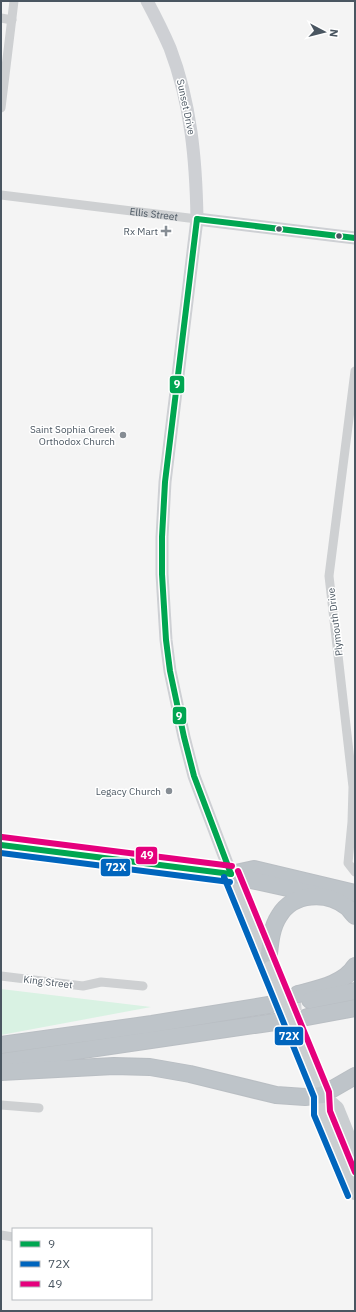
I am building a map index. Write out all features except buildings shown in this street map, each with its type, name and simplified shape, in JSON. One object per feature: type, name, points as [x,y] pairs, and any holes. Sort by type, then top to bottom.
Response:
[{"type":"highway","points":[[231,874],[254,869],[355,893]]},
{"type":"highway","points":[[231,874],[322,896],[347,907],[355,916]]},
{"type":"highway","points":[[269,966],[271,936],[279,915],[285,908],[299,899],[312,896],[322,896]]},
{"type":"highway","points":[[355,966],[341,979],[299,998],[355,991]]},
{"type":"highway","points":[[1,1045],[152,1024],[269,1005]]},
{"type":"highway","points":[[307,1017],[355,1008]]},
{"type":"highway","points":[[1,1062],[275,1022]]},
{"type":"highway","points":[[1,1072],[114,1066],[150,1067],[190,1074],[276,1095],[305,1097],[322,1095],[355,1076]]},
{"type":"main road","points":[[231,874],[322,1095],[322,1113],[355,1193]]},
{"type":"main road","points":[[322,1095],[337,1108],[355,1152]]},
{"type":"street","points":[[1,102],[14,1]]},
{"type":"street","name":"Sunset Drive","points":[[147,1],[170,47],[186,102],[194,155],[196,219],[165,482],[162,536],[162,580],[166,640],[170,671],[194,776],[231,874]]},
{"type":"street","points":[[1,18],[12,20]]},
{"type":"street","name":"Ellis Street","points":[[1,195],[355,238]]},
{"type":"street","name":"Plymouth Drive","points":[[355,371],[329,576],[354,787],[348,863],[355,872]]},
{"type":"street","points":[[1,845],[231,874]]},
{"type":"street","name":"King Street","points":[[1,976],[83,986],[101,982],[143,986]]},
{"type":"street","points":[[1,1105],[39,1108]]},
{"type":"street","points":[[1,1235],[12,1237]]},
{"type":"green space","points":[[1,989],[151,1007],[1,1035]]},
{"type":"tunnel","points":[[269,1005],[301,1002]]},
{"type":"transit line","name":"9","points":[[197,219],[165,482],[162,537],[162,574],[166,640],[170,671],[184,737],[194,776],[231,874]]},
{"type":"transit line","name":"9","points":[[197,219],[355,238]]},
{"type":"transit line","name":"49","points":[[2,837],[232,866]]},
{"type":"transit line","name":"9","points":[[1,845],[231,874]]},
{"type":"transit line","name":"72X","points":[[1,853],[230,882]]},
{"type":"transit line","name":"49","points":[[238,871],[329,1092],[330,1111],[355,1172]]},
{"type":"transit line","name":"72X","points":[[224,877],[314,1097],[314,1115],[348,1196]]},
{"type":"place","name":"Rx Mart","points":[[166,231]]},
{"type":"place","name":"Saint Sophia Greek Orthodox Church","points":[[123,435]]},
{"type":"place","name":"Legacy Church","points":[[169,791]]}]
